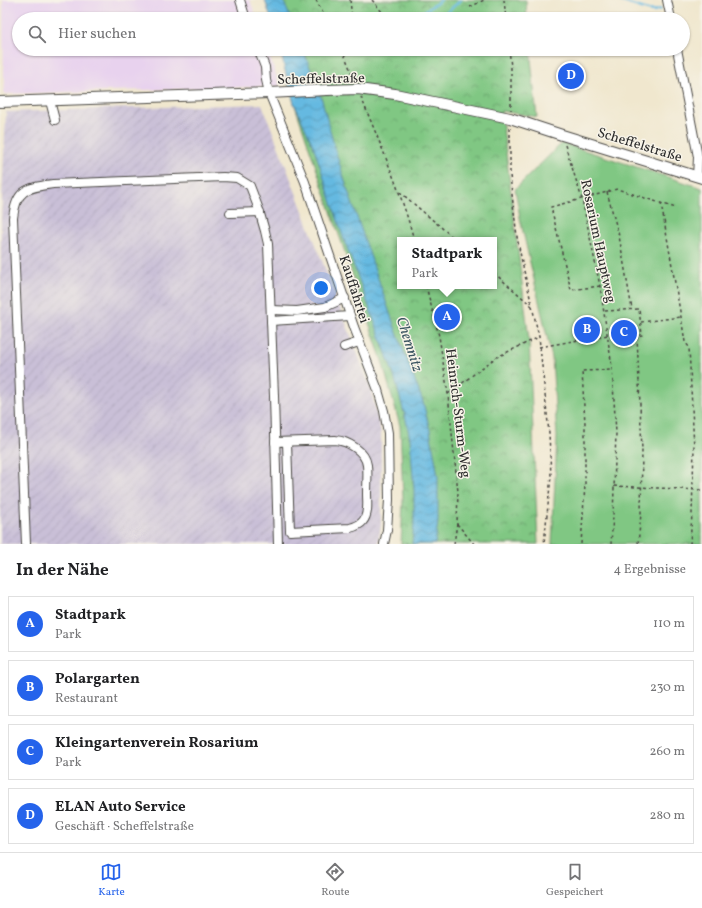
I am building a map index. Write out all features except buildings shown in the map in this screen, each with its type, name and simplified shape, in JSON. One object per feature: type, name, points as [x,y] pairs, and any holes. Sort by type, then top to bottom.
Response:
[{"type":"main road","name":"Scheffelstraße","points":[[0,102],[358,90],[395,94],[510,118],[700,177]]},
{"type":"street","points":[[240,0],[244,12]]},
{"type":"street","points":[[667,0],[670,12]]},
{"type":"street","name":"Kauffahrtei","points":[[261,56],[265,67],[269,94],[305,182],[384,411],[388,433],[389,500],[387,530],[384,544]]},
{"type":"street","points":[[678,56],[698,157],[700,177]]},
{"type":"street","points":[[50,101],[55,120]]},
{"type":"street","points":[[26,544],[13,218],[14,207],[18,197],[24,191],[31,188],[53,184],[223,177],[236,178],[250,186],[260,212],[268,244],[278,544]]},
{"type":"street","points":[[230,213],[260,212]]},
{"type":"street","points":[[270,310],[297,311],[325,307],[345,298]]},
{"type":"street","points":[[271,321],[350,316]]},
{"type":"street","points":[[344,347],[359,342]]},
{"type":"street","points":[[275,442],[342,440],[353,446],[362,454],[367,464],[367,514],[363,521],[350,528],[290,531],[287,442]]},
{"type":"street","points":[[276,489],[289,489]]},
{"type":"path","points":[[316,0],[322,12]]},
{"type":"path","points":[[350,0],[351,12]]},
{"type":"path","points":[[372,0],[382,12]]},
{"type":"path","points":[[470,7],[484,0]]},
{"type":"path","points":[[504,0],[505,12]]},
{"type":"path","points":[[344,56],[398,190],[409,220],[413,237]]},
{"type":"path","points":[[510,56],[511,68],[510,175],[513,204],[517,237],[539,337],[549,433],[551,476],[544,544]]},
{"type":"path","name":"Rosarium Hauptweg","points":[[562,135],[582,199],[600,286],[608,335],[616,433],[611,544]]},
{"type":"path","points":[[600,286],[571,290],[551,206],[617,189],[676,208]]},
{"type":"path","points":[[398,190],[453,237]]},
{"type":"path","points":[[607,192],[619,236],[632,309]]},
{"type":"path","points":[[661,203],[685,342],[689,347],[694,448],[690,544]]},
{"type":"path","points":[[497,275],[532,306]]},
{"type":"path","name":"Heinrich-Sturm-Weg","points":[[427,289],[439,336],[448,394],[458,492],[457,523],[454,544]]},
{"type":"path","points":[[604,311],[639,309],[641,322],[642,335],[637,336],[642,450],[641,514],[638,544]]},
{"type":"path","points":[[641,322],[681,317]]},
{"type":"path","points":[[540,347],[608,335]]},
{"type":"path","points":[[448,394],[495,358],[539,337]]},
{"type":"path","points":[[581,544],[585,485],[585,424],[582,371],[612,370]]},
{"type":"path","points":[[614,486],[702,490]]},
{"type":"path","points":[[457,523],[474,544]]},
{"type":"shaded area","points":[[3,0],[250,0],[254,12],[12,12],[12,56],[269,56],[280,86],[4,94]]},
{"type":"shaded area","points":[[262,104],[370,386],[381,433],[381,525],[378,544],[0,544],[1,220],[6,112]]},
{"type":"green space","points":[[279,0],[526,0],[527,12],[283,12]]},
{"type":"green space","points":[[295,56],[531,56],[537,117],[501,111],[529,340],[538,544],[401,544],[403,500],[400,426],[382,361],[293,100]]},
{"type":"green space","points":[[562,143],[702,188],[702,544],[552,544],[557,437],[552,358],[521,223],[515,189]]},
{"type":"water","points":[[265,0],[283,0],[288,12],[269,12]]},
{"type":"water","points":[[282,56],[306,56],[322,100],[347,188],[393,322],[423,402],[430,430],[438,476],[438,522],[435,544],[412,544],[414,524],[414,490],[410,439],[406,420],[394,376],[343,237],[314,148],[294,103]]},
{"type":"waterway","points":[[423,12],[441,0]]},
{"type":"waterway","points":[[447,12],[461,0]]},
{"type":"waterway","points":[[617,0],[648,10],[654,11],[661,9]]},
{"type":"place","name":"ELAN Auto Service","points":[[571,76]]},
{"type":"place","name":"Stadtpark","points":[[447,317]]},
{"type":"place","name":"Polargarten","points":[[587,330]]},
{"type":"place","name":"Kleingartenverein Rosarium","points":[[624,333]]},
{"type":"water label","name":"Chemnitz","points":[[410,344]]}]
